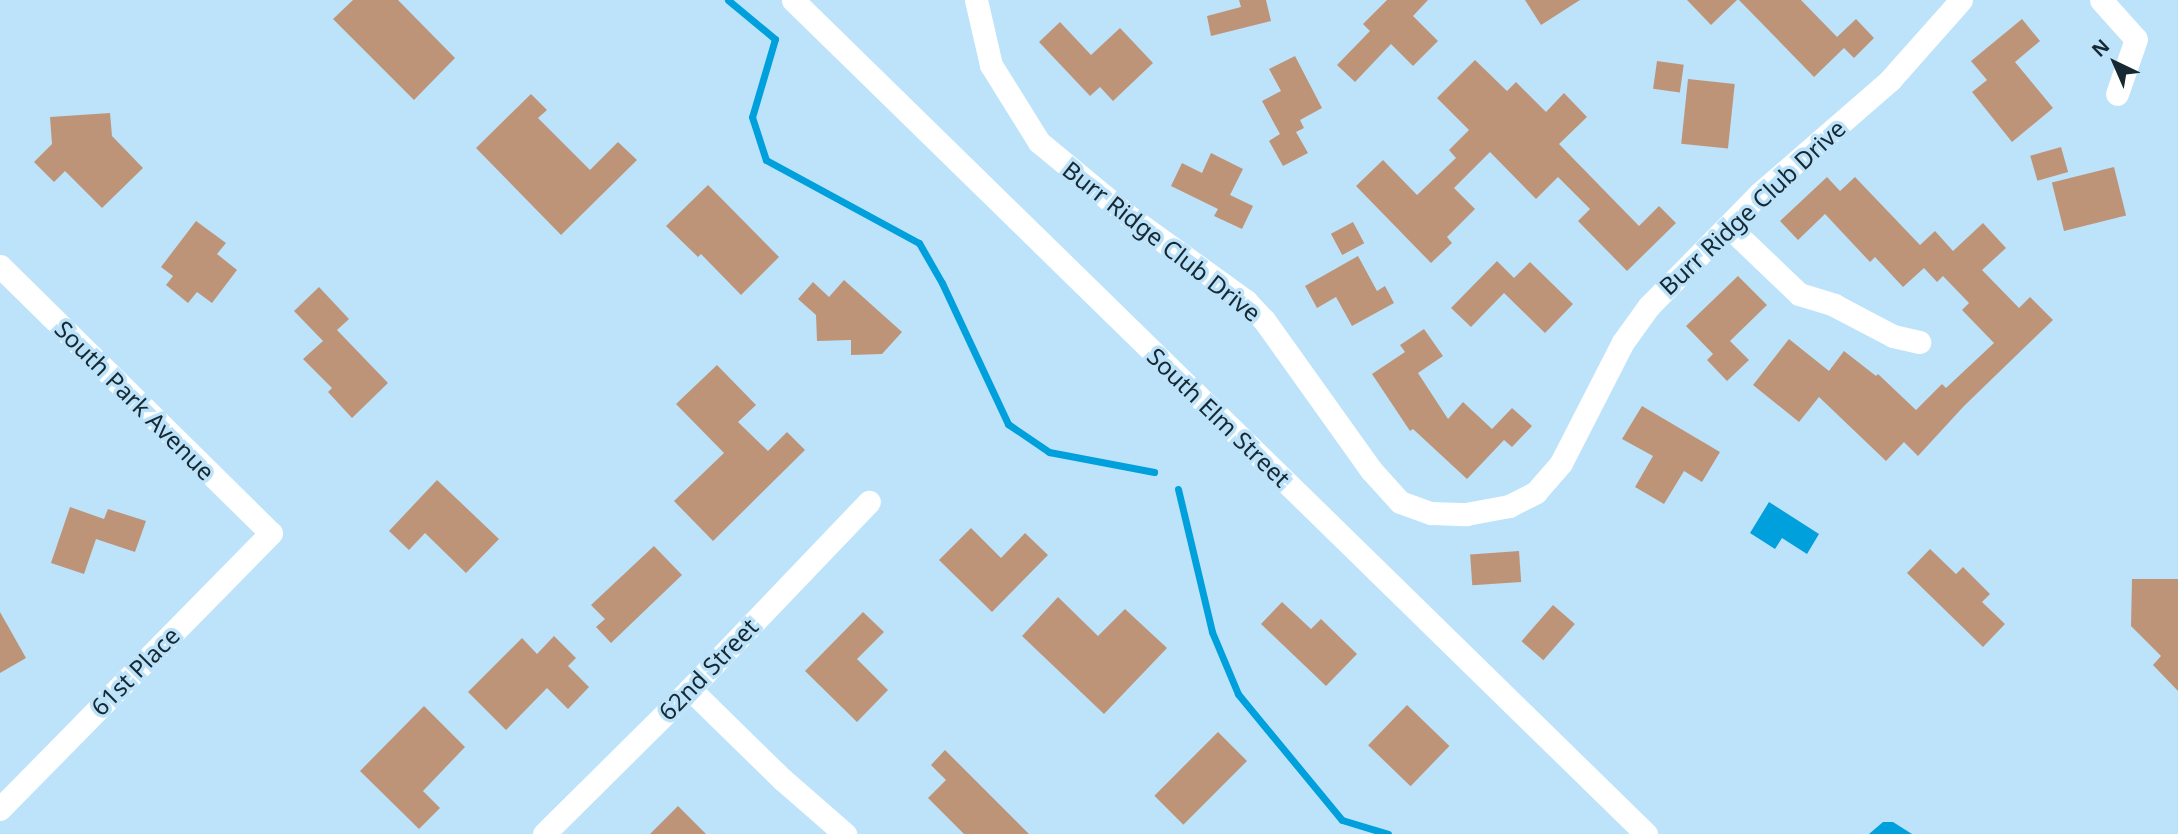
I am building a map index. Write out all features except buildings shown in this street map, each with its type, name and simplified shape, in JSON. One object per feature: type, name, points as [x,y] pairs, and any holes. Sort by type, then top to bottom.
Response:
[{"type":"street","name":"South Elm Street","points":[[793,0],[1646,834]]},
{"type":"street","name":"Burr Ridge Club Drive","points":[[976,0],[992,65],[1039,142],[1131,218],[1246,301],[1264,320],[1371,470],[1400,502],[1431,513],[1466,514],[1509,506],[1536,492],[1561,463],[1623,342],[1649,306],[1759,194],[1890,80],[1961,0]]},
{"type":"street","points":[[2101,0],[2136,39],[2117,94]]},
{"type":"street","points":[[1729,227],[1799,294],[1834,305],[1893,336],[1919,342]]},
{"type":"street","name":"South Park Avenue","points":[[0,266],[271,533]]},
{"type":"street","name":"62nd Street","points":[[544,834],[690,689],[869,502]]},
{"type":"street","name":"61st Place","points":[[0,809],[271,533]]},
{"type":"street","points":[[690,689],[782,779],[845,834]]},
{"type":"water","points":[[1769,502],[1819,534],[1807,554],[1782,538],[1775,549],[1750,533]]},
{"type":"water","points":[[1883,822],[1893,822],[1912,834],[1869,834]]},
{"type":"waterway","points":[[728,0],[775,39],[752,117],[766,160],[919,243],[942,283],[1008,424],[1049,452],[1154,472]]},
{"type":"waterway","points":[[1178,489],[1212,632],[1238,694],[1342,820],[1388,834]]}]
